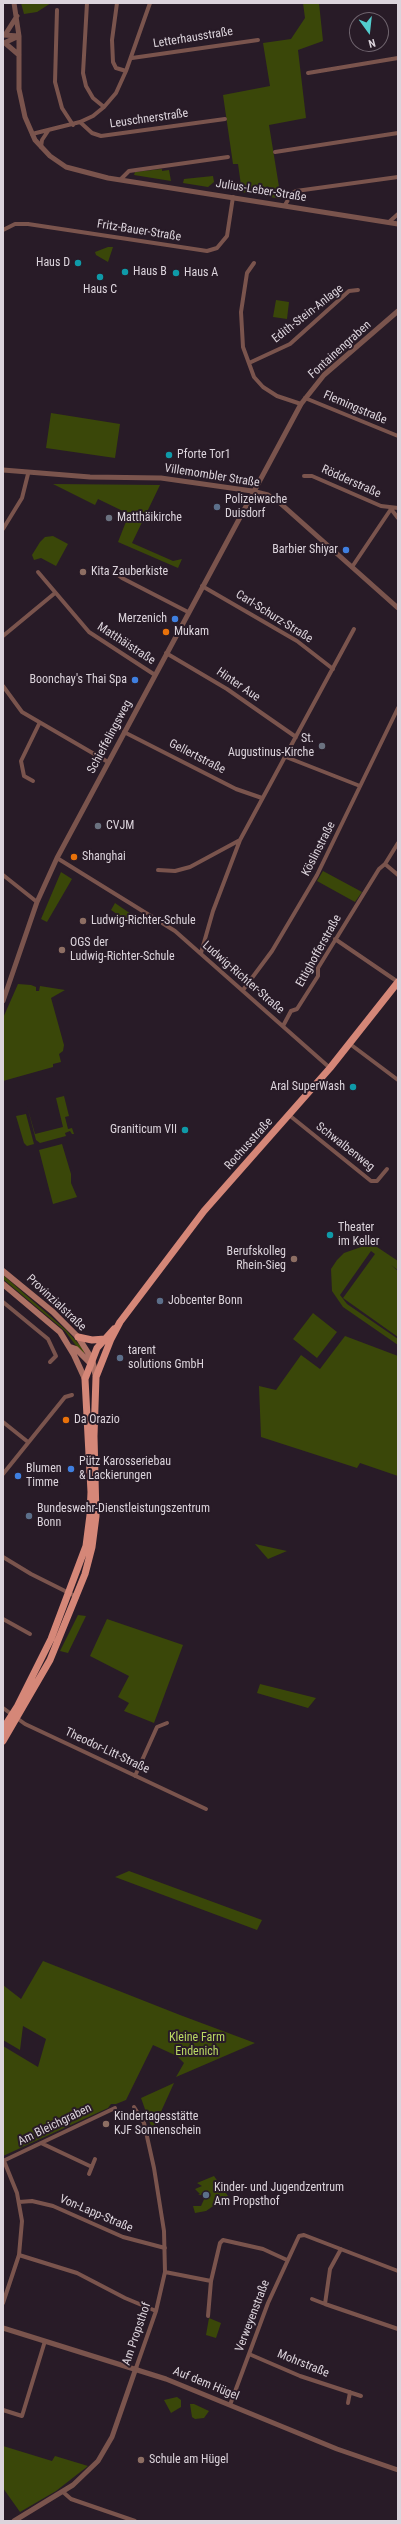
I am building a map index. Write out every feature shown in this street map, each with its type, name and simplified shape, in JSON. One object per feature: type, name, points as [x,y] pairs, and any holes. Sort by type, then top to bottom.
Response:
[{"type":"main road","name":"Rochusstraße","points":[[14,1718],[51,1639],[86,1546],[90,1515],[85,1379],[104,1339],[120,1322],[204,1211],[330,1068],[398,982]]},
{"type":"main road","name":"Provinzialstraße","points":[[3,1271],[53,1312],[78,1337],[92,1362],[96,1377]]},
{"type":"main road","name":"Provinzialstraße","points":[[3,1284],[48,1321],[70,1347],[85,1379]]},
{"type":"main road","name":"Rochusstraße","points":[[14,1718],[50,1660],[77,1597],[92,1547],[96,1516],[94,1425],[96,1377],[120,1322]]},
{"type":"main road","points":[[78,1337],[92,1340],[104,1339]]},
{"type":"main road","points":[[70,1347],[76,1349],[92,1362],[103,1360]]},
{"type":"main road","points":[[3,1729],[14,1718]]},
{"type":"main road","points":[[3,1741],[14,1718]]},
{"type":"street","name":"Julius-Leber-Straße","points":[[14,3],[19,36],[21,101],[32,134],[41,147],[66,168],[80,173],[120,180],[398,224]]},
{"type":"street","points":[[87,3],[83,73],[86,86],[93,98],[104,107]]},
{"type":"street","points":[[116,3],[113,62],[116,68],[126,71]]},
{"type":"street","points":[[32,134],[73,125],[93,116],[104,107],[116,93],[132,58],[150,3]]},
{"type":"street","points":[[56,10],[55,82],[60,104],[73,125]]},
{"type":"street","points":[[4,35],[17,16]]},
{"type":"street","points":[[4,35],[19,36]]},
{"type":"street","points":[[19,36],[4,43],[19,55]]},
{"type":"street","name":"Letterhausstraße","points":[[132,58],[258,40]]},
{"type":"street","points":[[308,73],[398,58]]},
{"type":"street","name":"Leuschnerstraße","points":[[80,122],[92,133],[101,136],[225,119]]},
{"type":"street","points":[[41,147],[42,140],[48,130]]},
{"type":"street","points":[[275,152],[398,132]]},
{"type":"street","points":[[120,180],[128,171],[228,157]]},
{"type":"street","points":[[285,205],[292,193],[296,191],[398,177]]},
{"type":"street","name":"Fritz-Bauer-Straße","points":[[3,230],[15,224],[28,224],[208,251],[217,248],[227,236],[233,197]]},
{"type":"street","points":[[389,222],[398,214]]},
{"type":"street","points":[[254,263],[247,273],[240,320],[243,347],[254,377],[263,387],[277,396],[301,404]]},
{"type":"street","name":"Edith-Stein-Anlage","points":[[249,363],[290,344],[349,291],[358,290]]},
{"type":"street","name":"Fontainengraben","points":[[252,491],[305,398],[324,375],[398,311]]},
{"type":"street","name":"Flemingstraße","points":[[305,398],[398,436]]},
{"type":"street","name":"Villemombler Straße","points":[[3,470],[28,474],[161,478],[252,491],[275,498],[398,608]]},
{"type":"street","points":[[3,529],[22,498],[28,474]]},
{"type":"street","name":"Rödderstraße","points":[[304,476],[312,476],[391,509]]},
{"type":"street","name":"Schieffelingsweg","points":[[3,1001],[37,902],[57,858],[252,491]]},
{"type":"street","points":[[352,567],[391,509],[398,508]]},
{"type":"street","points":[[391,509],[398,518]]},
{"type":"street","name":"Matthäistraße","points":[[38,572],[89,632],[155,675]]},
{"type":"street","points":[[114,572],[122,578],[188,612]]},
{"type":"street","name":"Carl-Schurz-Straße","points":[[202,586],[290,637],[333,669]]},
{"type":"street","points":[[3,636],[55,593]]},
{"type":"street","points":[[201,953],[213,912],[240,840],[354,629]]},
{"type":"street","name":"Hinter Aue","points":[[166,653],[227,689],[296,737]]},
{"type":"street","points":[[3,686],[20,711],[40,724],[108,762]]},
{"type":"street","name":"Köslinstraße","points":[[243,990],[272,951],[304,898],[398,708]]},
{"type":"street","points":[[33,781],[24,776],[21,761],[40,724]]},
{"type":"street","name":"Gellertstraße","points":[[124,732],[236,789],[262,798]]},
{"type":"street","points":[[286,757],[360,786]]},
{"type":"street","points":[[158,870],[175,871],[190,867],[240,840]]},
{"type":"street","name":"Ettighofferstraße","points":[[283,1026],[291,1011],[297,1009],[318,976],[318,968],[335,939],[379,869],[385,864],[398,842]]},
{"type":"street","name":"Ludwig-Richter-Straße","points":[[57,858],[175,931],[330,1068]]},
{"type":"street","points":[[385,864],[398,875]]},
{"type":"street","points":[[3,874],[37,902]]},
{"type":"street","points":[[335,939],[398,982]]},
{"type":"street","points":[[350,1044],[398,1080]]},
{"type":"street","name":"Schwalbenweg","points":[[289,1115],[371,1181],[376,1181],[387,1169]]},
{"type":"street","points":[[3,1302],[48,1339],[56,1356],[50,1362]]},
{"type":"street","points":[[3,1474],[65,1397],[72,1395]]},
{"type":"street","points":[[3,1422],[28,1442]]},
{"type":"street","points":[[3,1556],[77,1597]]},
{"type":"street","points":[[3,1619],[30,1634]]},
{"type":"street","name":"Theodor-Litt-Straße","points":[[3,1708],[14,1718],[206,1809]]},
{"type":"street","points":[[135,1776],[157,1727],[167,1723]]},
{"type":"street","name":"Am Bleichgraben","points":[[4,2161],[115,2108]]},
{"type":"street","name":"Am Propsthof","points":[[16,2521],[62,2492],[87,2474],[107,2448],[156,2311],[165,2272],[164,2248],[154,2168],[144,2123],[134,2108]]},
{"type":"street","points":[[41,2143],[92,2167]]},
{"type":"street","points":[[89,2174],[96,2159]]},
{"type":"street","points":[[3,2302],[19,2255],[22,2221],[19,2202],[4,2161]]},
{"type":"street","name":"Von-Lapp-Straße","points":[[19,2202],[32,2201],[54,2206],[123,2237],[164,2248]]},
{"type":"street","name":"Verweyenstraße","points":[[230,2405],[268,2303],[299,2236],[304,2235],[341,2249]]},
{"type":"street","points":[[208,2316],[212,2281],[220,2243],[223,2240],[263,2249],[287,2260]]},
{"type":"street","points":[[325,2304],[330,2269],[341,2249],[398,2271]]},
{"type":"street","points":[[19,2255],[77,2273],[125,2298],[156,2311]]},
{"type":"street","points":[[165,2272],[212,2281]]},
{"type":"street","points":[[312,2299],[398,2329]]},
{"type":"street","name":"Auf dem Hügel","points":[[3,2328],[136,2368],[336,2449],[398,2470]]},
{"type":"street","points":[[3,2410],[22,2416],[45,2341]]},
{"type":"street","name":"Mohrstraße","points":[[249,2354],[307,2378],[361,2396]]},
{"type":"street","points":[[348,2403],[350,2392]]},
{"type":"street","points":[[62,2492],[71,2499],[135,2521]]},
{"type":"green space","points":[[21,3],[51,3],[37,12],[24,14]]},
{"type":"green space","points":[[303,3],[319,3],[323,41],[298,50],[306,118],[269,125],[281,199],[242,192],[238,164],[233,164],[223,95],[270,86],[263,43],[291,39],[305,18]]},
{"type":"green space","points":[[162,169],[162,171],[169,170],[171,181],[134,175],[135,172]]},
{"type":"green space","points":[[213,176],[214,182],[208,187],[183,183],[184,179]]},
{"type":"green space","points":[[108,247],[113,247],[108,262],[96,255],[95,252]]},
{"type":"green space","points":[[276,300],[289,302],[287,319],[273,317]]},
{"type":"green space","points":[[51,413],[120,424],[115,458],[46,448]]},
{"type":"green space","points":[[53,484],[160,485],[132,543],[173,561],[182,559],[178,568],[118,542],[129,514],[98,499],[95,505]]},
{"type":"green space","points":[[53,536],[68,544],[56,566],[41,558],[34,560],[32,555],[40,542],[45,537]]},
{"type":"green space","points":[[323,871],[362,892],[355,902],[317,881]]},
{"type":"green space","points":[[61,872],[72,879],[47,922],[41,919]]},
{"type":"green space","points":[[115,903],[131,914],[122,928],[112,922],[117,914],[111,910]]},
{"type":"green space","points":[[18,984],[31,985],[36,987],[36,991],[39,991],[40,986],[65,990],[51,998],[64,1045],[63,1051],[59,1054],[61,1062],[53,1064],[53,1067],[3,1081],[3,1018]]},
{"type":"green space","points":[[64,1096],[69,1116],[65,1117],[68,1129],[72,1128],[74,1134],[70,1131],[65,1133],[66,1136],[40,1143],[36,1140],[27,1106],[35,1134],[63,1127],[56,1098]]},
{"type":"green space","points":[[26,1114],[34,1144],[27,1146],[24,1143],[16,1116]]},
{"type":"green space","points":[[62,1144],[71,1174],[71,1183],[77,1197],[53,1204],[39,1150]]},
{"type":"green space","points":[[368,1241],[398,1261],[398,1270],[391,1265],[398,1271],[398,1337],[343,1298],[375,1254],[371,1251],[340,1295],[347,1304],[398,1339],[398,1345],[343,1307],[332,1291],[331,1269],[337,1260],[344,1253],[364,1246]]},
{"type":"green space","points":[[3,1275],[66,1330],[85,1351],[83,1355],[65,1331],[3,1279]]},
{"type":"green space","points":[[313,1313],[337,1332],[317,1358],[293,1339]]},
{"type":"green space","points":[[345,1336],[398,1356],[398,1476],[360,1463],[357,1468],[261,1437],[259,1386],[276,1390],[301,1355],[320,1369]]},
{"type":"green space","points":[[255,1544],[287,1551],[268,1559]]},
{"type":"green space","points":[[78,1615],[86,1616],[68,1653],[60,1651]]},
{"type":"green space","points":[[107,1619],[183,1645],[154,1723],[124,1711],[129,1703],[118,1697],[129,1676],[90,1656]]},
{"type":"green space","points":[[260,1684],[316,1698],[308,1708],[257,1693]]},
{"type":"green space","points":[[129,1871],[262,1920],[257,1930],[115,1877]]},
{"type":"green space","name":"Kleine Farm Endenich","points":[[43,1961],[255,2043],[176,2077],[184,2063],[177,2056],[153,2045],[126,2100],[116,2104],[111,2104],[108,2108],[3,2156],[3,2046],[38,2067],[46,2039],[23,2026],[20,2050],[3,2040],[3,1985],[21,1999]]},
{"type":"green space","points":[[174,2083],[154,2127],[151,2126],[141,2098]]},
{"type":"green space","points":[[214,2176],[228,2196],[206,2211],[195,2213],[193,2206],[201,2206],[206,2195],[198,2195],[200,2194],[195,2189],[202,2186],[197,2183]]},
{"type":"green space","points":[[209,2318],[221,2323],[216,2338],[206,2335]]},
{"type":"green space","points":[[177,2397],[181,2400],[181,2407],[171,2413],[164,2400]]},
{"type":"green space","points":[[190,2404],[194,2404],[209,2411],[204,2418],[195,2419],[192,2417]]},
{"type":"green space","points":[[3,2446],[52,2461],[55,2456],[88,2466],[56,2491],[20,2512],[3,2488]]},
{"type":"place","name":"Haus D","points":[[78,263]]},
{"type":"place","name":"Haus B","points":[[125,272]]},
{"type":"place","name":"Haus A","points":[[176,273]]},
{"type":"place","name":"Haus C","points":[[100,277]]},
{"type":"place","name":"Pforte Tor1","points":[[169,455]]},
{"type":"place","name":"Polizeiwache Duisdorf","points":[[217,507]]},
{"type":"place","name":"Matthäikirche","points":[[109,518]]},
{"type":"place","name":"Barbier Shiyar","points":[[346,550]]},
{"type":"place","name":"Kita Zauberkiste","points":[[83,572]]},
{"type":"place","name":"Merzenich","points":[[175,619]]},
{"type":"place","name":"Mukam","points":[[166,632]]},
{"type":"place","name":"Boonchay's Thai Spa","points":[[135,680]]},
{"type":"place","name":"St. Augustinus-Kirche","points":[[322,746]]},
{"type":"place","name":"CVJM","points":[[98,826]]},
{"type":"place","name":"Shanghai","points":[[74,857]]},
{"type":"place","name":"Ludwig-Richter-Schule","points":[[83,921]]},
{"type":"place","name":"OGS der Ludwig-Richter-Schule","points":[[62,950]]},
{"type":"place","name":"Aral SuperWash","points":[[353,1087]]},
{"type":"place","name":"Graniticum VII","points":[[185,1130]]},
{"type":"place","name":"Theater im Keller","points":[[330,1235]]},
{"type":"place","name":"Berufskolleg Rhein-Sieg","points":[[294,1259]]},
{"type":"place","name":"Jobcenter Bonn","points":[[160,1301]]},
{"type":"place","name":"tarent solutions GmbH","points":[[120,1358]]},
{"type":"place","name":"Da Orazio","points":[[66,1420]]},
{"type":"place","name":"Pütz Karosseriebau & Lackierungen","points":[[71,1469]]},
{"type":"place","name":"Blumen Timme","points":[[18,1476]]},
{"type":"place","name":"Bundeswehr-Dienstleistungszentrum Bonn","points":[[29,1516]]},
{"type":"place","name":"Kindertagesstätte KJF Sonnenschein","points":[[106,2124]]},
{"type":"place","name":"Kinder- und Jugendzentrum Am Propsthof","points":[[206,2195]]},
{"type":"place","name":"Schule am Hügel","points":[[141,2460]]}]
